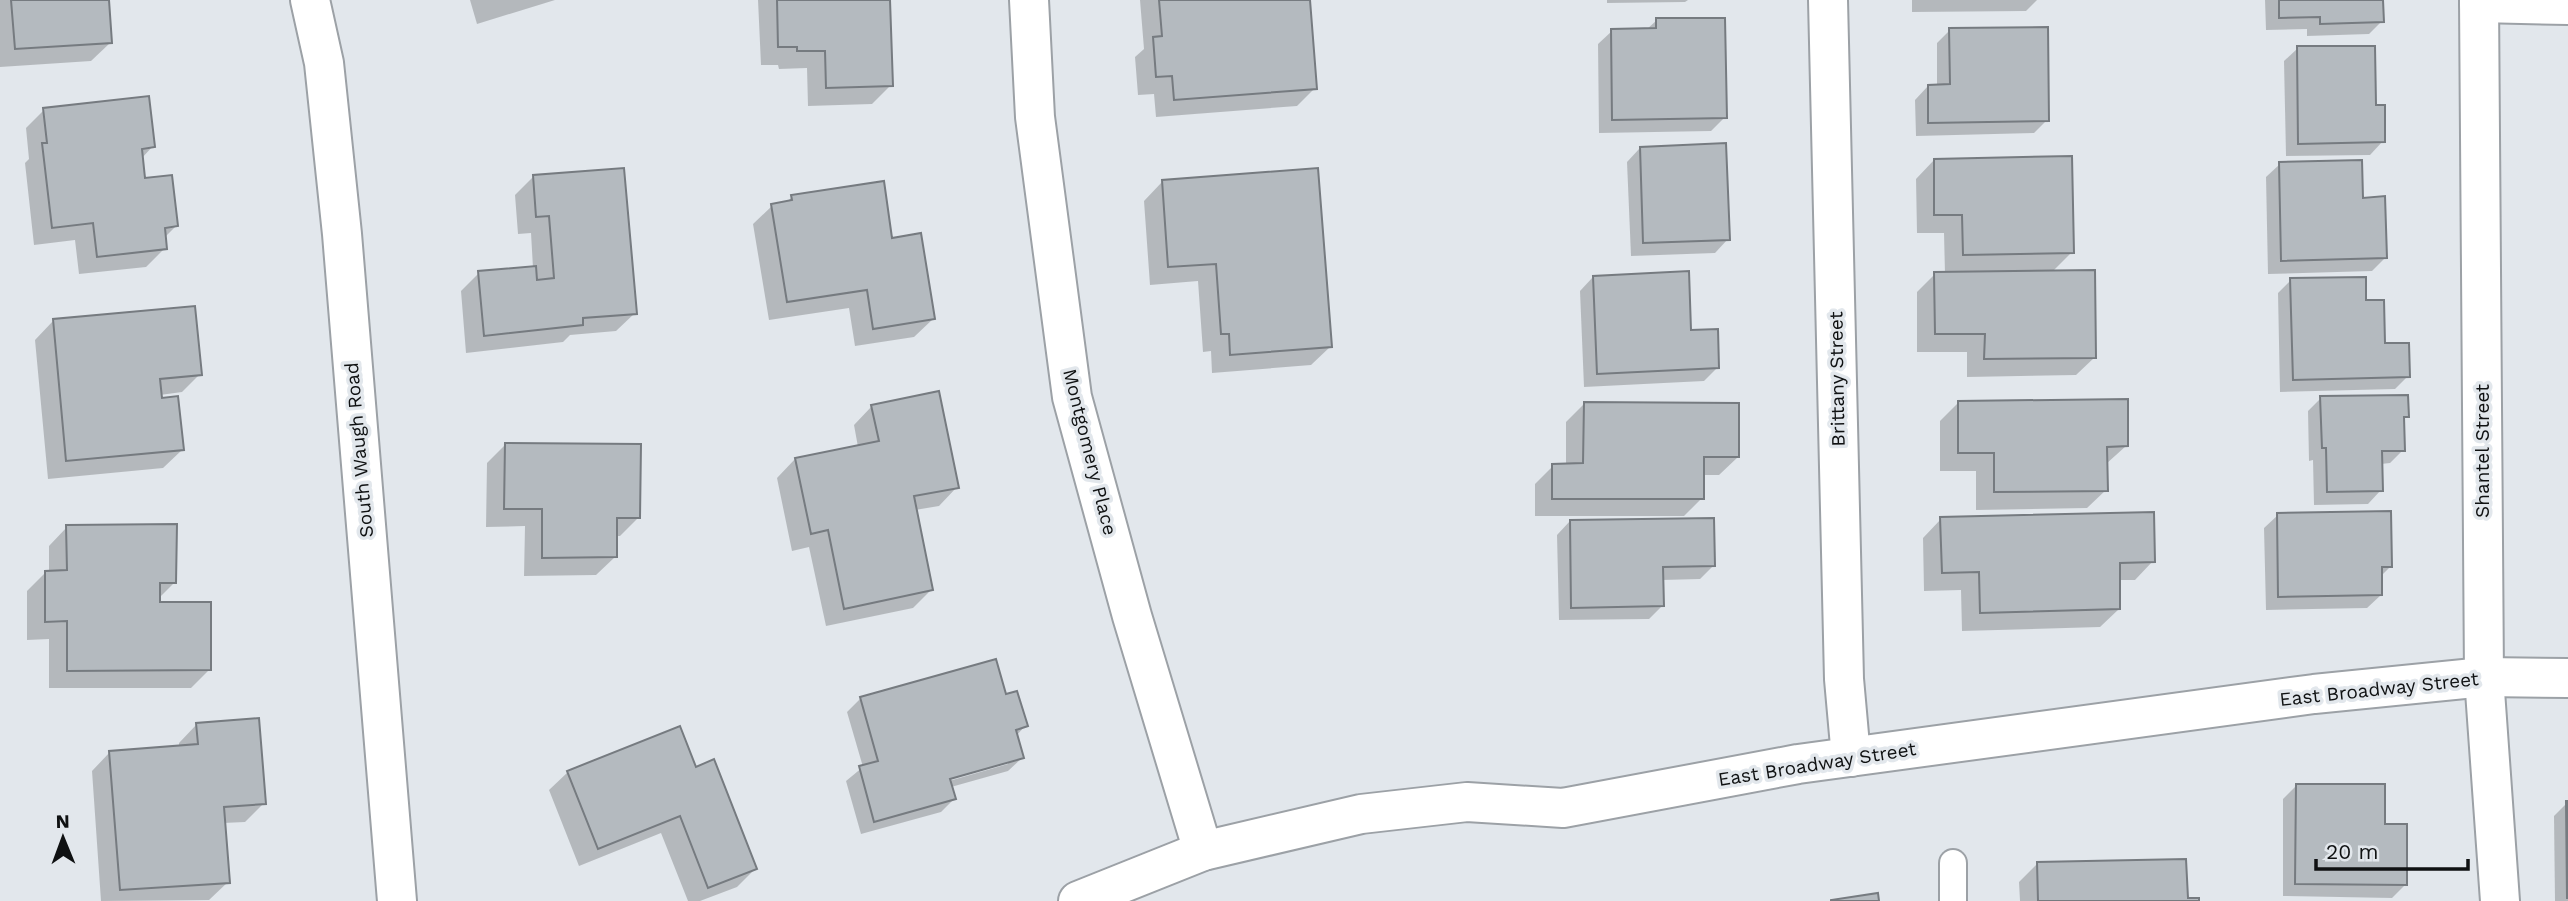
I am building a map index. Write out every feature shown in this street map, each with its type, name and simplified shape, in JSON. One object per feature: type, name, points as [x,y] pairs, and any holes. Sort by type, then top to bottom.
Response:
[{"type":"street","name":"South Waugh Road","points":[[310,0],[324,63],[342,234],[397,901]]},
{"type":"street","name":"Montgomery Place","points":[[1029,0],[1035,117],[1072,397],[1132,615],[1203,851]]},
{"type":"street","name":"Brittany Street","points":[[1828,0],[1844,680],[1851,757]]},
{"type":"street","points":[[2479,1],[2568,5]]},
{"type":"street","name":"Shantel Street","points":[[2479,1],[2484,677],[2500,901]]},
{"type":"street","name":"East Broadway Street","points":[[1078,901],[1203,851],[1361,814],[1467,802],[1563,808],[1851,757],[2314,694],[2484,677],[2568,678]]},
{"type":"lane","points":[[1953,863],[1953,901]]},
{"type":"building","points":[[11,0],[109,0],[112,43],[15,49]]},
{"type":"building","points":[[777,0],[890,0],[893,86],[826,88],[825,51],[797,51],[797,47],[778,47]]},
{"type":"building","points":[[1159,0],[1310,0],[1317,89],[1174,100],[1172,76],[1156,77],[1153,37],[1162,36]]},
{"type":"building","points":[[2279,0],[2383,0],[2384,22],[2320,24],[2320,17],[2279,18]]},
{"type":"building","points":[[1656,18],[1725,18],[1727,118],[1612,120],[1611,29],[1656,28]]},
{"type":"building","points":[[2048,27],[2049,121],[1928,123],[1928,85],[1950,84],[1949,28]]},
{"type":"building","points":[[2297,46],[2375,46],[2376,105],[2385,105],[2385,142],[2298,144]]},
{"type":"building","points":[[149,96],[155,147],[142,149],[145,178],[172,175],[178,226],[165,228],[167,249],[97,257],[93,223],[52,228],[42,143],[47,143],[43,108]]},
{"type":"building","points":[[1726,143],[1730,240],[1643,243],[1640,147]]},
{"type":"building","points":[[2072,156],[2074,253],[1963,255],[1962,215],[1934,215],[1934,159]]},
{"type":"building","points":[[2362,160],[2363,198],[2385,196],[2387,258],[2281,261],[2279,162]]},
{"type":"building","points":[[624,168],[637,314],[583,318],[583,325],[484,336],[478,271],[536,266],[537,280],[554,278],[549,216],[536,217],[533,175]]},
{"type":"building","points":[[1318,168],[1332,347],[1230,355],[1229,334],[1221,334],[1216,264],[1168,267],[1162,180]]},
{"type":"building","points":[[884,181],[892,238],[921,233],[935,319],[873,329],[867,290],[787,302],[771,204],[792,200],[791,195]]},
{"type":"building","points":[[2095,270],[2096,358],[1984,359],[1985,334],[1935,334],[1934,272]]},
{"type":"building","points":[[1689,271],[1691,330],[1718,329],[1719,368],[1597,374],[1593,276]]},
{"type":"building","points":[[2366,277],[2366,300],[2384,300],[2385,343],[2409,343],[2410,377],[2293,380],[2290,278]]},
{"type":"building","points":[[195,306],[202,375],[160,379],[162,398],[178,396],[184,450],[66,461],[53,319]]},
{"type":"building","points":[[939,391],[959,488],[914,496],[933,590],[844,609],[828,530],[811,534],[795,458],[879,441],[871,405]]},
{"type":"building","points":[[2408,395],[2409,417],[2404,417],[2405,451],[2382,451],[2383,491],[2327,492],[2326,448],[2322,448],[2320,396]]},
{"type":"building","points":[[2128,399],[2128,446],[2107,447],[2108,491],[1994,492],[1994,453],[1958,453],[1958,401]]},
{"type":"building","points":[[1584,402],[1739,403],[1739,457],[1704,457],[1704,499],[1552,499],[1552,464],[1583,463]]},
{"type":"building","points":[[505,443],[641,444],[640,518],[617,518],[617,557],[542,558],[542,509],[504,509]]},
{"type":"building","points":[[2391,511],[2392,567],[2382,567],[2382,595],[2278,597],[2277,513]]},
{"type":"building","points":[[2154,512],[2155,562],[2120,563],[2120,609],[1980,613],[1979,572],[1942,573],[1940,517]]},
{"type":"building","points":[[1714,518],[1715,566],[1663,567],[1664,606],[1571,608],[1570,520]]},
{"type":"building","points":[[177,524],[176,583],[160,583],[160,602],[211,602],[211,670],[67,671],[67,621],[45,622],[45,571],[67,570],[66,525]]},
{"type":"building","points":[[996,659],[1006,694],[1017,691],[1028,726],[1016,730],[1024,758],[950,779],[956,799],[874,822],[859,766],[878,761],[860,697]]},
{"type":"building","points":[[259,718],[266,804],[224,807],[230,883],[120,890],[109,751],[198,744],[196,723]]},
{"type":"building","points":[[680,726],[696,767],[714,759],[757,869],[708,888],[680,816],[598,849],[567,771]]},
{"type":"building","points":[[2296,784],[2385,784],[2385,824],[2407,824],[2407,885],[2295,884]]},
{"type":"building","points":[[2568,801],[2568,898],[2567,898]]},
{"type":"building","points":[[2186,859],[2188,898],[2199,898],[2199,901],[2038,901],[2037,862]]},
{"type":"building","points":[[1878,893],[1879,901],[1831,901],[1831,900]]}]
